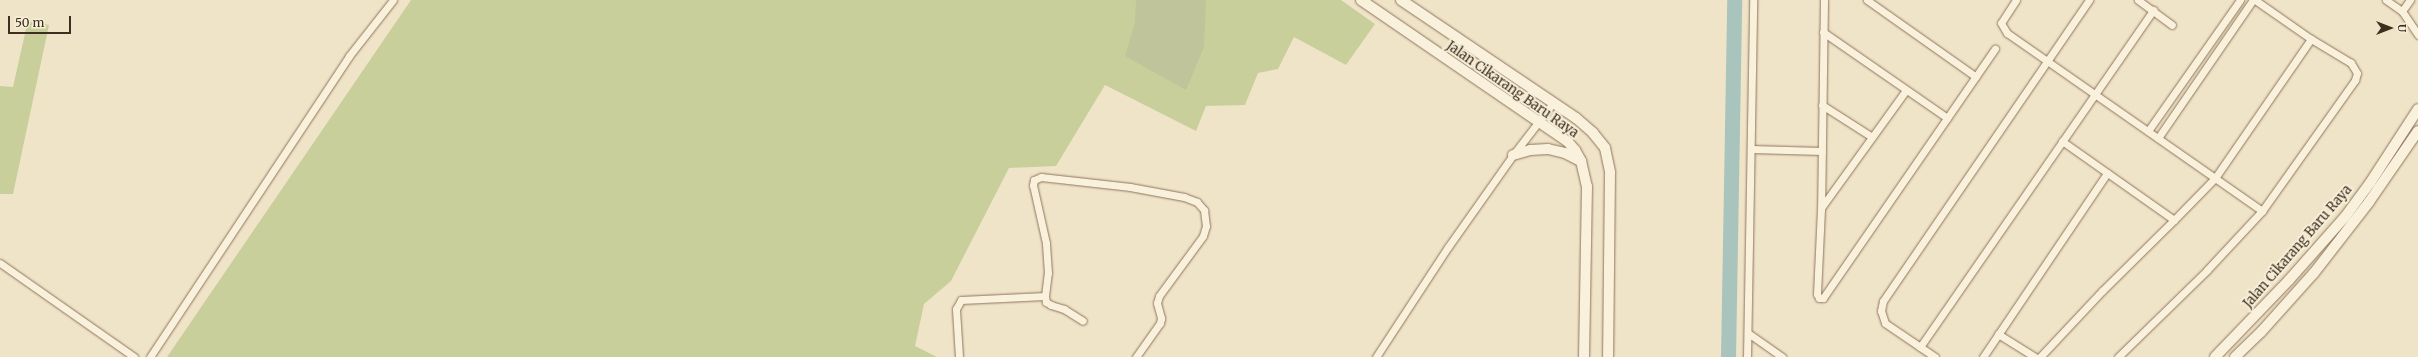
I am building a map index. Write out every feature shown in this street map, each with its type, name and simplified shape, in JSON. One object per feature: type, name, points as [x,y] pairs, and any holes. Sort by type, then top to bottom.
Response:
[{"type":"main road","name":"Jalan Cikarang Baru Raya","points":[[1361,0],[1568,142],[1581,161],[1587,186],[1584,357]]},
{"type":"main road","name":"Jalan Cikarang Baru Raya","points":[[1401,0],[1553,103],[1593,133],[1605,148],[1610,172],[1608,357]]},
{"type":"main road","name":"Jalan Cikarang Baru Raya","points":[[2215,357],[2290,280],[2345,217],[2370,183],[2418,109]]},
{"type":"main road","name":"Jalan Cikarang Baru Raya","points":[[2235,357],[2261,332],[2314,273],[2369,202],[2418,132]]},
{"type":"main road","points":[[1513,155],[1530,150],[1548,149],[1565,153],[1581,161]]},
{"type":"street","points":[[150,357],[349,56],[392,0]]},
{"type":"street","points":[[1746,357],[1748,334],[1753,0]]},
{"type":"street","points":[[1824,0],[1821,209],[1817,294],[1821,299],[1995,49]]},
{"type":"street","points":[[1867,0],[1976,76]]},
{"type":"street","points":[[2016,0],[2002,22],[2001,26],[2007,33],[2262,211]]},
{"type":"street","points":[[1934,357],[1885,323],[1881,311],[1883,301],[2089,0]]},
{"type":"street","points":[[2138,0],[2172,24]]},
{"type":"street","points":[[2148,131],[2240,0]]},
{"type":"street","points":[[2118,357],[2207,270],[2262,211],[2355,80],[2357,73],[2351,63],[2311,39],[2254,0],[2158,138]]},
{"type":"street","points":[[2386,0],[2402,11],[2418,35]]},
{"type":"street","points":[[2402,11],[2410,0]]},
{"type":"street","points":[[1920,347],[2153,10]]},
{"type":"street","points":[[1823,32],[1947,118]]},
{"type":"street","points":[[2040,357],[2102,291],[2214,178],[2311,39]]},
{"type":"street","points":[[1821,209],[1906,90]]},
{"type":"street","points":[[1376,357],[1513,155],[1553,103]]},
{"type":"street","points":[[1822,105],[1872,137]]},
{"type":"street","points":[[2062,141],[2174,220]]},
{"type":"street","points":[[1751,149],[1822,151]]},
{"type":"street","points":[[1983,357],[2107,173]]},
{"type":"street","points":[[1083,321],[1064,309],[1046,302],[1044,296],[1048,273],[1042,219],[1036,205],[1033,185],[1037,178],[1130,187],[1184,197],[1197,202],[1204,210],[1206,218],[1203,236],[1159,296],[1157,304],[1161,318],[1160,322],[1136,357]]},
{"type":"street","points":[[0,263],[134,357]]},
{"type":"street","points":[[959,357],[956,309],[961,300],[1044,296]]},
{"type":"street","points":[[1748,334],[1782,357]]},
{"type":"street","points":[[1998,334],[2034,357]]},
{"type":"green space","points":[[411,0],[1341,0],[1375,24],[1346,65],[1294,37],[1278,69],[1258,73],[1245,105],[1206,106],[1196,131],[1105,85],[1056,166],[1009,168],[951,281],[924,304],[915,346],[937,357],[167,357]]},
{"type":"green space","points":[[1136,0],[1206,0],[1204,47],[1186,90],[1125,56],[1135,23]]},
{"type":"green space","points":[[28,20],[49,25],[13,194],[0,194],[0,86],[13,87]]},
{"type":"waterway","points":[[1728,357],[1734,0]]}]
